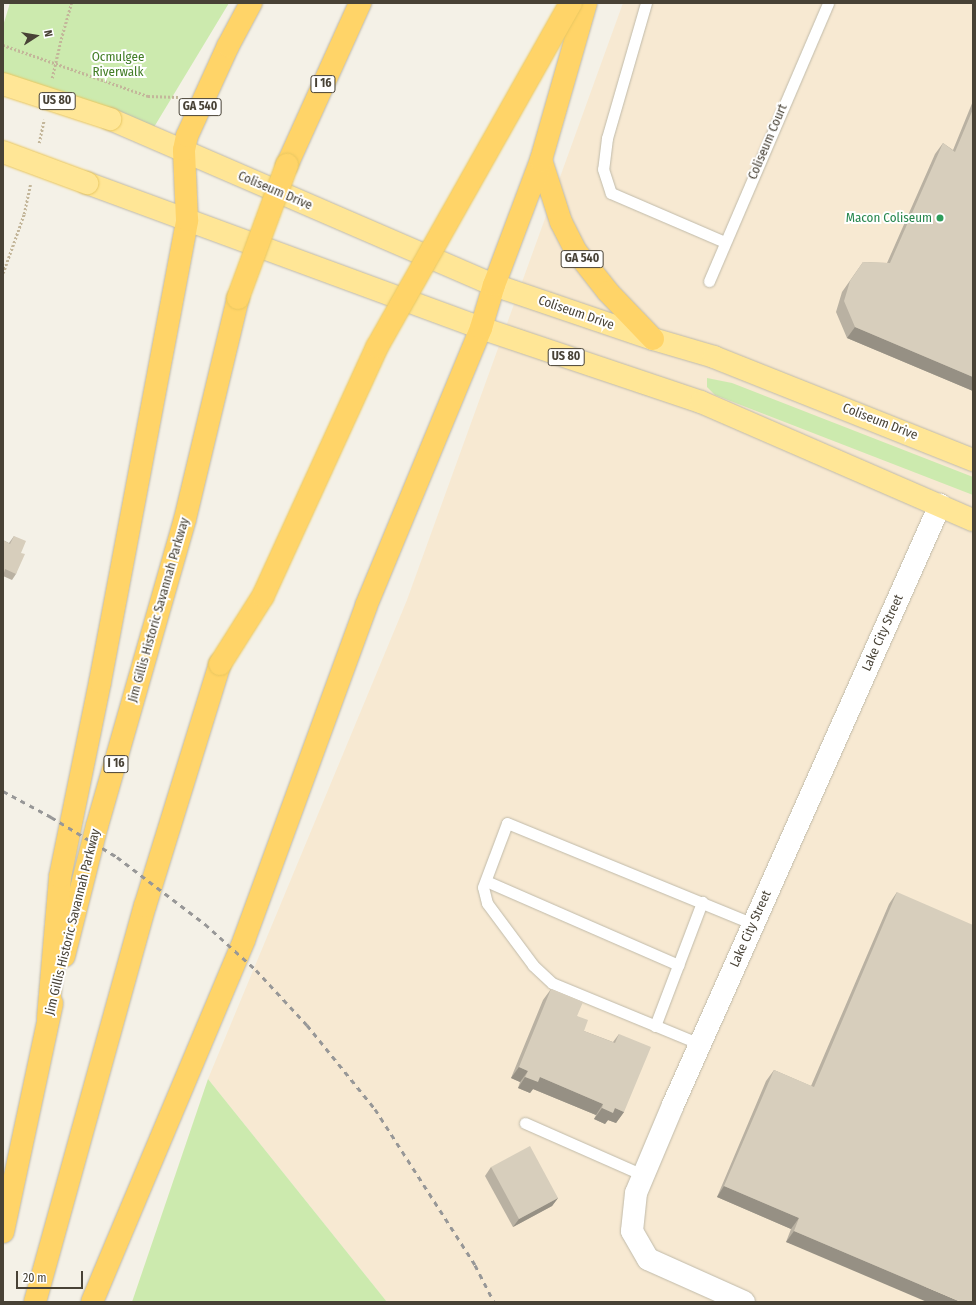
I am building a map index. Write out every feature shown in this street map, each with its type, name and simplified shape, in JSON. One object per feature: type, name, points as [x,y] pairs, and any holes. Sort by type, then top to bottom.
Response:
[{"type":"highway","name":"GA 540","points":[[187,220],[184,150],[187,136],[251,3]]},
{"type":"highway","name":"Jim Gillis Historic Savannah Parkway","points":[[3,1232],[48,1018],[97,826],[185,519],[238,298],[287,165],[360,3]]},
{"type":"highway","points":[[35,1302],[145,906],[220,664],[263,596],[377,347],[571,3]]},
{"type":"highway","points":[[92,1302],[244,940],[366,606],[481,328],[494,285],[541,160],[586,3]]},
{"type":"highway","name":"GA 540","points":[[541,160],[561,222],[575,250],[608,292],[653,339]]},
{"type":"highway","points":[[48,1018],[60,877],[100,682],[187,220]]},
{"type":"main road","name":"US 80","points":[[3,84],[110,119],[184,150]]},
{"type":"main road","name":"Coliseum Drive","points":[[184,150],[252,182],[494,285],[653,339],[714,357],[973,460]]},
{"type":"main road","name":"US 80","points":[[3,152],[481,328],[701,402],[973,520]]},
{"type":"street","name":"Lake City Street","points":[[744,1302],[648,1258],[632,1231],[636,1193],[700,1044],[940,505]]},
{"type":"lane","points":[[646,3],[607,138],[603,169],[611,193],[726,242]]},
{"type":"lane","name":"Coliseum Court","points":[[709,281],[828,3]]},
{"type":"lane","points":[[700,1044],[552,982],[533,965],[487,904],[483,887],[507,823],[754,924]]},
{"type":"lane","points":[[486,881],[678,965]]},
{"type":"lane","points":[[655,1026],[702,902]]},
{"type":"lane","points":[[525,1123],[643,1175]]},
{"type":"path","points":[[51,84],[60,39],[71,3]]},
{"type":"path","points":[[3,46],[148,96],[178,98],[181,92]]},
{"type":"path","points":[[38,145],[45,115]]},
{"type":"path","points":[[3,273],[24,214],[30,184]]},
{"type":"shaded area","points":[[623,3],[973,3],[973,1302],[387,1302],[208,1079],[407,600]]},
{"type":"green space","name":"Ocmulgee Riverwalk","points":[[10,3],[229,3],[145,142],[3,94],[3,26]]},
{"type":"green space","points":[[707,378],[732,383],[973,477],[973,495],[715,395],[707,387]]},
{"type":"green space","points":[[208,1079],[387,1302],[132,1302]]},
{"type":"building","name":"Macon Coliseum","points":[[973,109],[973,377],[855,327],[844,301],[850,281],[863,262],[890,263],[943,143],[955,152]]},
{"type":"building","points":[[14,536],[26,541],[21,553],[25,554],[16,574],[5,569],[4,573],[3,540],[10,544]]},
{"type":"building","points":[[897,892],[973,925],[973,1302],[961,1302],[794,1231],[799,1218],[724,1186],[774,1070],[814,1087]]},
{"type":"building","points":[[551,989],[583,1002],[577,1016],[588,1020],[584,1031],[615,1043],[619,1034],[651,1047],[624,1112],[615,1108],[613,1113],[602,1108],[603,1104],[540,1077],[538,1082],[525,1077],[528,1071],[519,1067]]},
{"type":"building","points":[[530,1146],[558,1198],[519,1219],[491,1167]]},
{"type":"railway","points":[[3,791],[51,817],[117,857],[205,924],[256,970],[307,1025],[375,1109],[475,1265],[494,1302]]},
{"type":"place","name":"Macon Coliseum","points":[[940,218]]}]
